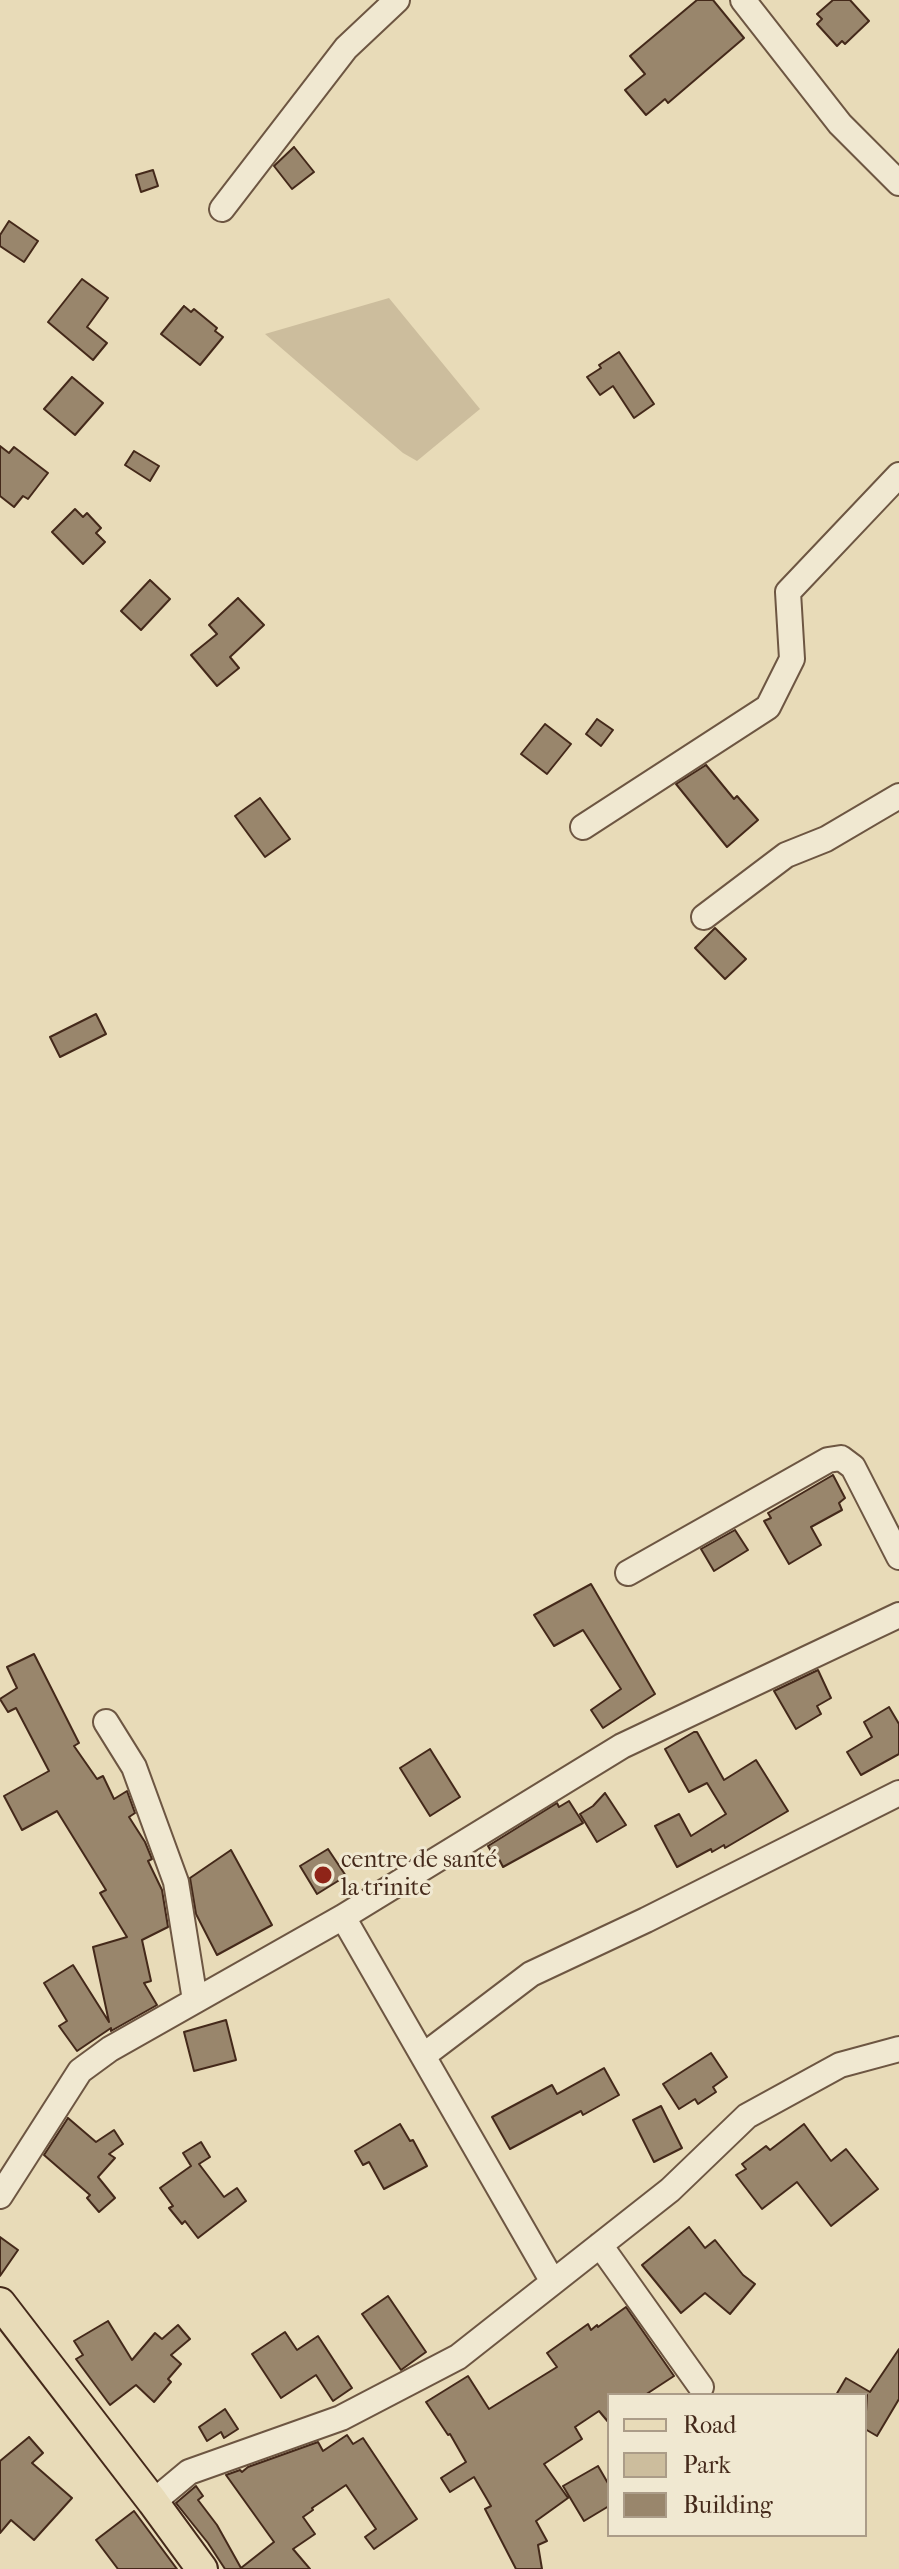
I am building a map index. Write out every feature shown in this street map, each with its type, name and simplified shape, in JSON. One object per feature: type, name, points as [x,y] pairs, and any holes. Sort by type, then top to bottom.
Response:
[{"type":"main road","points":[[0,2303],[202,2569]]},
{"type":"street","points":[[222,209],[346,48],[397,0]]},
{"type":"street","points":[[743,0],[840,124],[899,183]]},
{"type":"street","points":[[583,827],[768,707],[792,659],[788,592],[899,475]]},
{"type":"street","points":[[704,917],[786,855],[826,839],[899,796]]},
{"type":"street","points":[[628,1573],[828,1460],[841,1458],[853,1467],[899,1557]]},
{"type":"street","points":[[0,2196],[80,2071],[110,2049],[343,1917],[622,1746],[899,1615]]},
{"type":"street","points":[[106,1722],[134,1767],[176,1882],[195,2000]]},
{"type":"street","points":[[423,2056],[531,1974],[899,1793]]},
{"type":"street","points":[[343,1917],[553,2282]]},
{"type":"street","points":[[153,2502],[189,2472],[341,2418],[458,2357],[670,2190],[747,2116],[840,2065],[899,2049]]},
{"type":"street","points":[[600,2245],[701,2387]]},
{"type":"green space","points":[[389,298],[480,409],[417,461],[403,453],[265,334]]},
{"type":"building","points":[[697,0],[713,0],[744,38],[668,103],[665,99],[646,115],[625,90],[645,74],[630,56]]},
{"type":"building","points":[[833,0],[850,0],[869,21],[845,44],[842,41],[837,46],[817,24],[822,19],[817,14]]},
{"type":"building","points":[[294,147],[314,172],[292,189],[274,166]]},
{"type":"building","points":[[153,170],[158,186],[141,192],[136,175]]},
{"type":"building","points":[[9,221],[38,241],[24,262],[0,246],[0,235]]},
{"type":"building","points":[[82,279],[108,298],[87,327],[107,343],[93,360],[48,322]]},
{"type":"building","points":[[184,306],[191,312],[194,309],[223,337],[200,365],[161,334]]},
{"type":"building","points":[[619,352],[654,404],[634,418],[613,386],[600,395],[587,377]]},
{"type":"building","points":[[72,377],[103,403],[75,435],[44,409]]},
{"type":"building","points":[[0,446],[9,453],[14,447],[48,473],[28,499],[23,496],[14,507],[0,496]]},
{"type":"building","points":[[134,451],[159,466],[150,481],[125,465]]},
{"type":"building","points":[[75,509],[83,517],[87,513],[101,528],[96,533],[105,542],[83,564],[52,532]]},
{"type":"building","points":[[150,580],[170,599],[141,630],[121,611]]},
{"type":"building","points":[[238,598],[264,625],[230,657],[239,668],[217,686],[191,655],[217,634],[209,625]]},
{"type":"building","points":[[597,719],[613,730],[601,746],[586,734]]},
{"type":"building","points":[[545,724],[571,744],[547,774],[521,754]]},
{"type":"building","points":[[706,765],[734,799],[737,796],[758,820],[727,847],[676,784]]},
{"type":"building","points":[[260,798],[290,839],[265,857],[235,816]]},
{"type":"building","points":[[715,928],[746,959],[725,979],[695,948]]},
{"type":"building","points":[[96,1014],[106,1034],[60,1057],[50,1037]]},
{"type":"building","points":[[833,1475],[845,1498],[839,1503],[842,1510],[811,1527],[821,1545],[789,1564],[764,1521],[771,1518],[768,1513]]},
{"type":"building","points":[[735,1530],[748,1550],[714,1571],[701,1549]]},
{"type":"building","points":[[591,1584],[655,1694],[603,1728],[591,1710],[621,1689],[583,1630],[554,1646],[534,1615]]},
{"type":"building","points":[[34,1654],[79,1743],[74,1746],[97,1779],[103,1776],[114,1799],[127,1791],[135,1813],[129,1817],[152,1859],[148,1861],[162,1890],[168,1927],[142,1940],[151,1981],[144,1983],[157,2005],[111,2031],[111,2028],[77,2051],[59,2026],[67,2021],[44,1983],[73,1965],[109,2022],[93,1947],[127,1937],[100,1893],[106,1890],[57,1811],[22,1830],[4,1796],[49,1771],[16,1708],[8,1712],[0,1699],[17,1688],[7,1667]]},
{"type":"building","points":[[818,1670],[831,1698],[817,1706],[821,1714],[796,1729],[774,1691]]},
{"type":"building","points":[[889,1707],[899,1724],[899,1754],[861,1775],[847,1752],[872,1737],[864,1722]]},
{"type":"building","points":[[697,1732],[724,1780],[756,1760],[788,1811],[725,1848],[724,1845],[712,1852],[711,1849],[677,1867],[655,1826],[679,1814],[691,1836],[726,1814],[707,1783],[689,1792],[665,1749]]},
{"type":"building","points":[[430,1749],[460,1797],[430,1816],[400,1768]]},
{"type":"building","points":[[605,1793],[626,1825],[597,1842],[580,1814]]},
{"type":"building","points":[[569,1801],[583,1823],[503,1867],[499,1859],[496,1860],[488,1846],[557,1803],[559,1807]]},
{"type":"building","points":[[328,1849],[346,1876],[317,1894],[300,1866]]},
{"type":"building","points":[[231,1850],[272,1925],[217,1955],[196,1914],[190,1878]]},
{"type":"building","points":[[226,2020],[236,2060],[194,2071],[184,2032]]},
{"type":"building","points":[[711,2053],[727,2077],[713,2087],[716,2092],[698,2104],[695,2099],[679,2109],[663,2084]]},
{"type":"building","points":[[604,2068],[619,2095],[583,2115],[581,2111],[510,2149],[492,2117],[552,2085],[557,2094]]},
{"type":"building","points":[[661,2106],[682,2148],[654,2162],[633,2120]]},
{"type":"building","points":[[68,2118],[96,2142],[114,2130],[123,2144],[109,2154],[115,2158],[98,2177],[115,2198],[99,2212],[87,2198],[90,2195],[44,2155]]},
{"type":"building","points":[[400,2124],[427,2166],[384,2189],[369,2162],[363,2165],[355,2151]]},
{"type":"building","points":[[804,2124],[831,2161],[846,2149],[878,2189],[831,2226],[797,2182],[762,2209],[736,2175],[746,2169],[742,2164],[766,2146],[770,2150]]},
{"type":"building","points":[[201,2142],[210,2157],[199,2164],[224,2197],[237,2188],[246,2201],[198,2238],[185,2221],[182,2224],[169,2208],[173,2206],[160,2188],[191,2166],[183,2153]]},
{"type":"building","points":[[689,2227],[705,2248],[715,2240],[743,2275],[755,2284],[730,2314],[705,2293],[681,2313],[642,2265]]},
{"type":"building","points":[[0,2237],[18,2250],[0,2276]]},
{"type":"building","points":[[388,2296],[426,2352],[401,2370],[362,2314]]},
{"type":"building","points":[[626,2307],[674,2376],[648,2393],[607,2393],[607,2421],[599,2411],[575,2427],[582,2439],[544,2464],[568,2498],[536,2521],[547,2541],[538,2545],[542,2569],[516,2569],[485,2509],[491,2506],[474,2477],[450,2492],[441,2478],[466,2462],[426,2402],[468,2376],[489,2409],[557,2367],[547,2353],[588,2324],[591,2330]]},
{"type":"building","points":[[108,2321],[132,2360],[155,2333],[162,2339],[178,2325],[190,2339],[171,2355],[181,2364],[154,2402],[136,2385],[110,2405],[76,2359],[83,2355],[74,2341]]},
{"type":"building","points":[[285,2332],[297,2350],[318,2336],[352,2388],[333,2401],[316,2375],[281,2398],[252,2354]]},
{"type":"building","points":[[899,2349],[899,2399],[877,2436],[867,2430],[867,2393],[837,2393],[846,2378],[870,2392]]},
{"type":"building","points":[[225,2409],[238,2429],[224,2438],[221,2432],[207,2441],[199,2427]]},
{"type":"building","points":[[347,2435],[353,2444],[363,2438],[417,2519],[374,2549],[365,2537],[376,2529],[346,2485],[303,2517],[315,2534],[293,2549],[310,2569],[225,2569],[176,2503],[196,2486],[203,2496],[198,2500],[217,2525],[241,2568],[274,2542],[226,2475],[242,2472],[248,2467],[318,2442],[323,2451]]},
{"type":"building","points":[[29,2437],[43,2453],[32,2463],[72,2498],[34,2540],[11,2520],[0,2533],[0,2461]]},
{"type":"building","points":[[598,2466],[607,2482],[607,2507],[584,2521],[563,2486]]},
{"type":"building","points":[[134,2511],[177,2569],[118,2569],[96,2540]]},
{"type":"place","name":"centre de santé la trinite","points":[[323,1875]]}]
